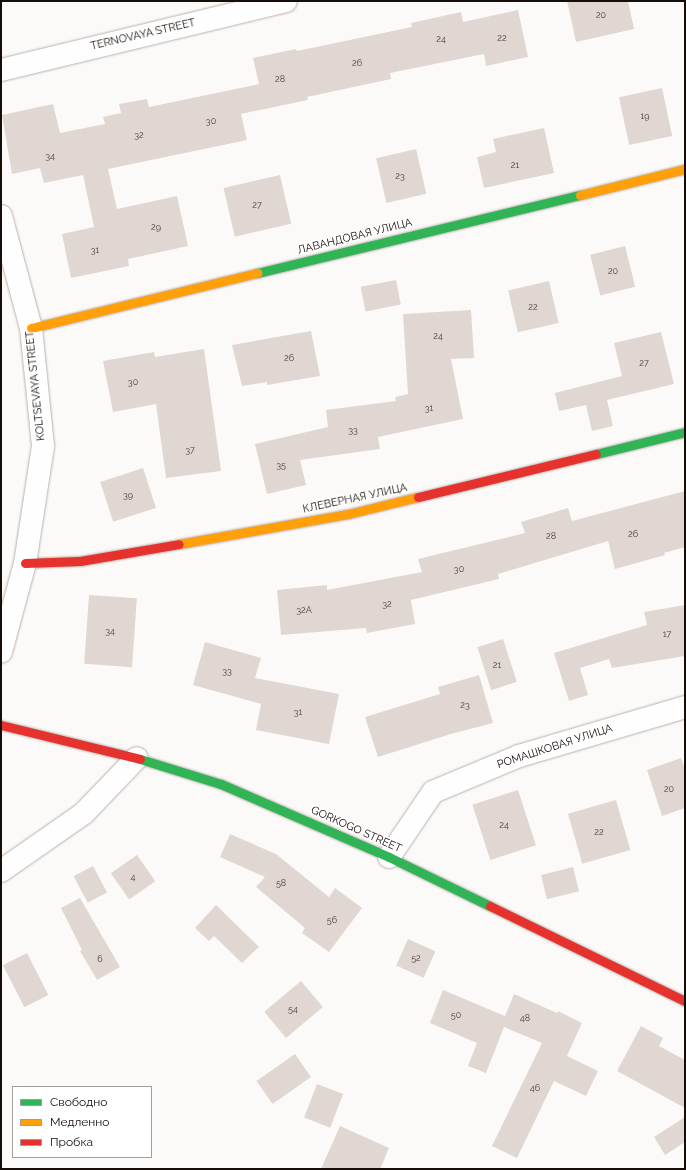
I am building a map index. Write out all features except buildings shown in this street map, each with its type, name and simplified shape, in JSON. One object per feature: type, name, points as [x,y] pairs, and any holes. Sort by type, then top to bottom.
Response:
[{"type":"street","name":"TERNOVAYA STREET","points":[[1,70],[286,1]]},
{"type":"street","name":"ЛАВАНДОВАЯ УЛИЦА","points":[[30,328],[685,169]]},
{"type":"street","name":"KOLTSEVAYA STREET","points":[[1,216],[30,328],[43,446],[25,563],[1,652]]},
{"type":"street","name":"КЛЕВЕРНАЯ УЛИЦА","points":[[25,563],[80,561],[348,514],[685,432]]},
{"type":"street","name":"РОМАШКОВАЯ УЛИЦА","points":[[389,857],[433,792],[519,756],[685,707]]},
{"type":"street","name":"GORKOGO STREET","points":[[1,725],[137,758],[221,784],[389,857],[685,1001]]},
{"type":"street","points":[[1,872],[84,813],[137,758]]},
{"type":"traffic: fast","points":[[257,273],[580,195]]},
{"type":"traffic: fast","points":[[596,454],[685,432]]},
{"type":"traffic: fast","points":[[140,759],[221,784],[389,857],[490,906]]},
{"type":"traffic: slow","points":[[580,195],[685,169]]},
{"type":"traffic: slow","points":[[31,328],[257,273]]},
{"type":"traffic: slow","points":[[179,544],[348,514],[418,497]]},
{"type":"traffic: jam","points":[[418,497],[596,454]]},
{"type":"traffic: jam","points":[[25,563],[80,561],[179,544]]},
{"type":"traffic: jam","points":[[1,725],[140,759]]},
{"type":"traffic: jam","points":[[490,906],[685,1001]]}]
